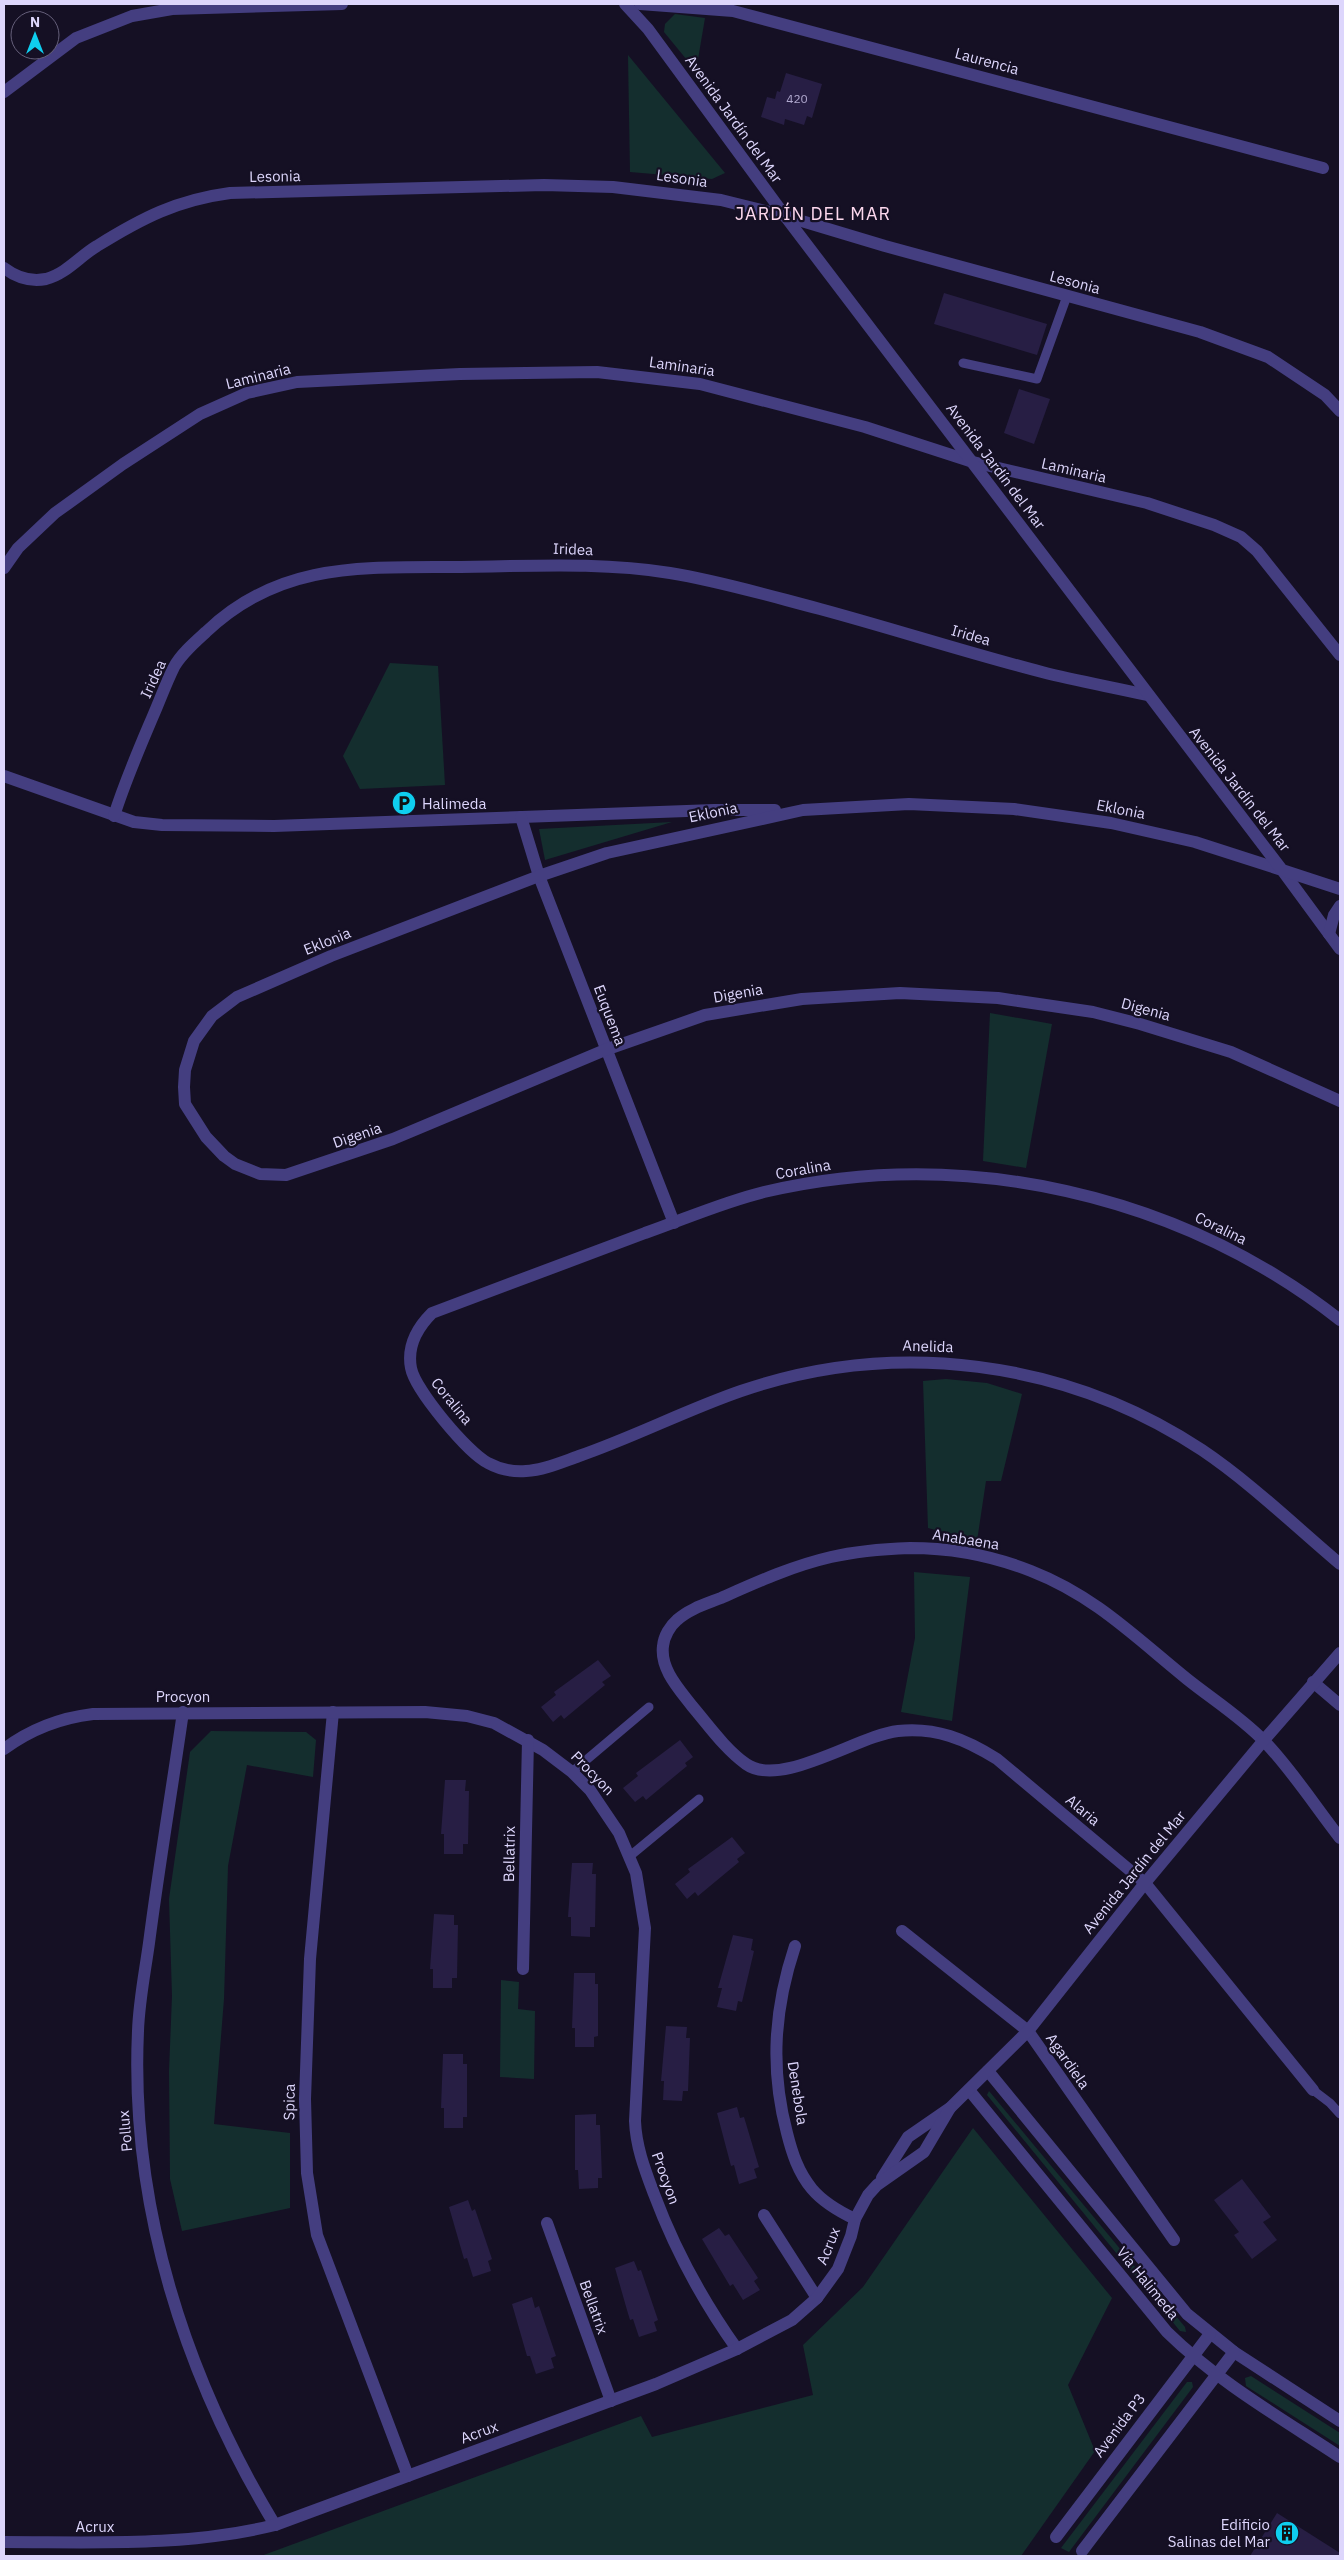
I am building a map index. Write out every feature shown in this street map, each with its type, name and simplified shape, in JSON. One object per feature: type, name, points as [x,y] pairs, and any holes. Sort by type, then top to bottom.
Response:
[{"type":"street","points":[[4,92],[76,38],[94,29],[132,16],[172,9],[342,4]]},
{"type":"street","name":"Avenida Jardín del Mar","points":[[625,4],[648,29],[786,216],[1340,949]]},
{"type":"street","name":"Laurencia","points":[[640,4],[733,11],[1323,168]]},
{"type":"street","name":"Lesonia","points":[[4,268],[26,279],[46,279],[55,276],[96,246],[159,210],[182,202],[230,193],[544,185],[613,187],[721,200],[786,216],[884,246],[1200,332],[1268,357],[1318,390],[1340,411]]},
{"type":"street","name":"Laminaria","points":[[4,568],[24,542],[55,513],[123,464],[200,414],[247,393],[297,382],[452,374],[597,372],[700,384],[865,427],[973,462],[1147,503],[1214,525],[1241,537],[1274,570],[1340,655]]},
{"type":"street","name":"Iridea","points":[[114,816],[124,782],[175,665],[190,647],[213,625],[245,602],[288,582],[336,570],[381,566],[442,567],[538,564],[589,565],[666,572],[704,578],[851,617],[1042,672],[1147,695]]},
{"type":"street","points":[[4,776],[114,816],[134,822],[162,825],[274,826],[714,810],[803,810]]},
{"type":"street","name":"Eklonia","points":[[185,1104],[185,1070],[194,1041],[212,1016],[236,997],[331,956],[539,876],[607,853],[803,810],[917,804],[1014,809],[1068,815],[1195,842],[1340,889]]},
{"type":"street","name":"Euquema","points":[[521,817],[539,876],[674,1223]]},
{"type":"street","points":[[1329,934],[1334,915],[1340,906]]},
{"type":"street","name":"Digenia","points":[[185,1104],[214,1147],[235,1164],[260,1174],[286,1175],[393,1140],[606,1050],[704,1015],[753,1006],[850,995],[949,994],[1046,1004],[1140,1024],[1231,1052],[1340,1101]]},
{"type":"street","name":"Coralina","points":[[477,1456],[441,1416],[417,1385],[413,1376],[410,1356],[412,1344],[423,1322],[432,1313],[721,1204],[765,1192],[853,1178],[943,1175],[1028,1183],[1107,1201],[1184,1228],[1258,1264],[1340,1320]]},
{"type":"street","name":"Anelida","points":[[477,1456],[488,1464],[507,1470],[539,1470],[604,1447],[724,1397],[792,1376],[862,1364],[933,1362],[968,1364],[1006,1370],[1081,1390],[1153,1421],[1227,1468],[1340,1564]]},
{"type":"street","name":"Anabaena","points":[[749,1767],[729,1751],[678,1688],[666,1669],[663,1647],[671,1626],[688,1612],[789,1569],[832,1557],[887,1549],[941,1550],[971,1554],[1000,1561],[1056,1582],[1082,1595],[1127,1628],[1264,1740],[1340,1838]]},
{"type":"street","name":"Avenida Jardín del Mar","points":[[950,2108],[1028,2031],[1145,1884],[1264,1740],[1340,1653]]},
{"type":"street","points":[[1314,1682],[1340,1705]]},
{"type":"street","name":"Pollux","points":[[183,1712],[138,2029],[139,2100],[144,2162],[162,2263],[193,2361],[230,2445],[275,2524]]},
{"type":"street","name":"Spica","points":[[333,1712],[310,1959],[305,2099],[307,2172],[317,2235],[408,2476]]},
{"type":"street","name":"Procyon","points":[[4,1749],[36,1728],[74,1716],[93,1714],[426,1712],[467,1716],[494,1722],[528,1740],[572,1772],[606,1811],[630,1856],[640,1890],[644,1928],[635,2120],[639,2151],[677,2252],[695,2286],[737,2349]]},
{"type":"street","name":"Alaria","points":[[749,1767],[775,1772],[807,1763],[888,1732],[914,1730],[949,1734],[970,1742],[997,1759],[1145,1884],[1313,2090]]},
{"type":"street","name":"Bellatrix","points":[[523,1969],[528,1740]]},
{"type":"street","name":"Agardiela","points":[[902,1931],[1028,2031],[1174,2240]]},
{"type":"street","name":"Denebola","points":[[795,1946],[780,1996],[777,2022],[775,2052],[781,2111],[792,2153],[803,2178],[821,2198],[855,2219]]},
{"type":"street","name":"Vía Halimeda","points":[[988,2071],[1187,2314],[1234,2352],[1340,2421]]},
{"type":"street","name":"Vía Halimeda","points":[[968,2090],[1167,2332],[1192,2357],[1216,2375],[1340,2456]]},
{"type":"street","name":"Acrux","points":[[4,2542],[185,2541],[246,2532],[275,2524],[611,2401],[737,2349],[792,2320],[817,2298],[842,2261],[855,2219],[864,2201],[877,2186],[908,2137],[950,2108]]},
{"type":"street","name":"Acrux","points":[[877,2186],[924,2152],[950,2108]]},
{"type":"street","points":[[764,2215],[817,2298]]},
{"type":"street","name":"Bellatrix","points":[[547,2223],[611,2401]]},
{"type":"street","name":"Avenida P3","points":[[1056,2537],[1210,2334]]},
{"type":"street","points":[[1082,2551],[1234,2352]]},
{"type":"lane","points":[[963,363],[1037,379],[1067,296]]},
{"type":"lane","points":[[572,1772],[649,1707]]},
{"type":"lane","points":[[630,1856],[699,1799]]},
{"type":"lane","points":[[1313,2090],[1330,2103],[1340,2114]]},
{"type":"green space","points":[[675,14],[705,18],[696,71],[664,32],[665,24]]},
{"type":"green space","points":[[628,55],[725,173],[712,179],[630,172]]},
{"type":"green space","points":[[390,663],[438,666],[445,785],[360,789],[343,756]]},
{"type":"green space","points":[[672,822],[545,860],[539,829]]},
{"type":"green space","points":[[990,1013],[1052,1024],[1026,1168],[983,1161]]},
{"type":"green space","points":[[946,1379],[987,1383],[1022,1394],[1001,1481],[986,1481],[977,1541],[928,1528],[923,1381]]},
{"type":"green space","points":[[914,1572],[970,1577],[952,1721],[901,1712],[915,1638]]},
{"type":"green space","points":[[211,1731],[306,1732],[316,1740],[313,1777],[247,1765],[228,1866],[224,1999],[214,2124],[290,2133],[290,2208],[182,2231],[170,2179],[169,2071],[172,1996],[169,1899],[190,1752]]},
{"type":"green space","points":[[501,1980],[519,1982],[518,2009],[535,2011],[534,2079],[500,2077]]},
{"type":"green space","points":[[989,2091],[1185,2327],[1186,2332],[1180,2331],[987,2095]]},
{"type":"green space","points":[[973,2128],[1112,2298],[1068,2385],[1095,2451],[1021,2556],[261,2556],[641,2416],[652,2437],[813,2395],[803,2345],[863,2287]]},
{"type":"green space","points":[[1251,2376],[1340,2433],[1340,2446],[1246,2386],[1245,2378]]},
{"type":"green space","points":[[1187,2382],[1192,2382],[1193,2387],[1069,2552],[1061,2548]]},
{"type":"building","points":[[786,73],[822,84],[812,118],[807,116],[804,125],[785,119],[784,125],[761,117],[767,97],[775,99],[777,91],[780,92]]},
{"type":"building","points":[[944,293],[1047,324],[1037,355],[934,324]]},
{"type":"building","points":[[1019,389],[1050,399],[1034,444],[1004,433]]},
{"type":"building","points":[[598,1660],[611,1676],[602,1682],[605,1685],[564,1719],[561,1715],[553,1722],[541,1707],[556,1695],[554,1692]]},
{"type":"building","points":[[680,1740],[693,1757],[685,1763],[687,1766],[646,1800],[643,1796],[635,1802],[623,1788],[638,1776],[636,1773]]},
{"type":"building","points":[[445,1780],[466,1780],[465,1791],[469,1791],[468,1844],[463,1844],[463,1854],[444,1854],[444,1834],[441,1834]]},
{"type":"building","points":[[732,1837],[745,1853],[737,1859],[739,1862],[698,1896],[695,1892],[687,1899],[675,1884],[690,1872],[688,1869]]},
{"type":"building","points":[[572,1863],[593,1863],[592,1874],[596,1874],[595,1927],[590,1927],[590,1937],[571,1936],[571,1917],[568,1917]]},
{"type":"building","points":[[434,1914],[454,1915],[454,1925],[458,1925],[457,1978],[452,1978],[452,1988],[433,1988],[433,1969],[430,1969]]},
{"type":"building","points":[[733,1935],[753,1939],[751,1950],[754,1951],[742,2002],[738,2001],[736,2011],[717,2007],[722,1988],[718,1988]]},
{"type":"building","points":[[574,1973],[595,1973],[595,1984],[598,1984],[598,2036],[594,2037],[594,2047],[575,2047],[575,2028],[572,2028]]},
{"type":"building","points":[[666,2026],[687,2027],[686,2038],[690,2038],[688,2091],[683,2091],[682,2101],[663,2100],[664,2081],[661,2081]]},
{"type":"building","points":[[443,2054],[463,2054],[463,2064],[467,2064],[467,2117],[463,2117],[463,2128],[444,2128],[444,2108],[441,2108]]},
{"type":"building","points":[[737,2107],[740,2118],[744,2117],[759,2167],[754,2169],[757,2178],[739,2184],[734,2165],[731,2166],[717,2113]]},
{"type":"building","points":[[596,2114],[596,2125],[600,2125],[602,2178],[598,2178],[598,2188],[579,2189],[578,2170],[575,2170],[575,2115]]},
{"type":"building","points":[[1242,2179],[1271,2217],[1263,2222],[1277,2240],[1252,2259],[1234,2235],[1239,2232],[1214,2200]]},
{"type":"building","points":[[468,2200],[472,2211],[475,2209],[492,2259],[488,2261],[491,2271],[473,2277],[467,2258],[464,2259],[449,2207]]},
{"type":"building","points":[[719,2228],[725,2236],[729,2234],[758,2278],[754,2281],[760,2290],[743,2300],[733,2284],[730,2286],[702,2239]]},
{"type":"building","points":[[634,2261],[638,2271],[641,2270],[658,2320],[654,2322],[657,2331],[639,2337],[633,2319],[630,2320],[615,2268]]},
{"type":"building","points":[[532,2297],[535,2308],[539,2306],[556,2356],[551,2358],[554,2368],[536,2374],[530,2356],[527,2356],[512,2304]]},
{"type":"building","name":"Edificio Salinas del Mar","points":[[1277,2513],[1340,2553],[1340,2556],[1250,2556]]},
{"type":"place","name":"Halimeda","points":[[404,803]]},
{"type":"place","name":"Edificio Salinas del Mar","points":[[1287,2533]]},
{"type":"district","name":"JARDÍN DEL MAR","points":[[813,213]]}]
